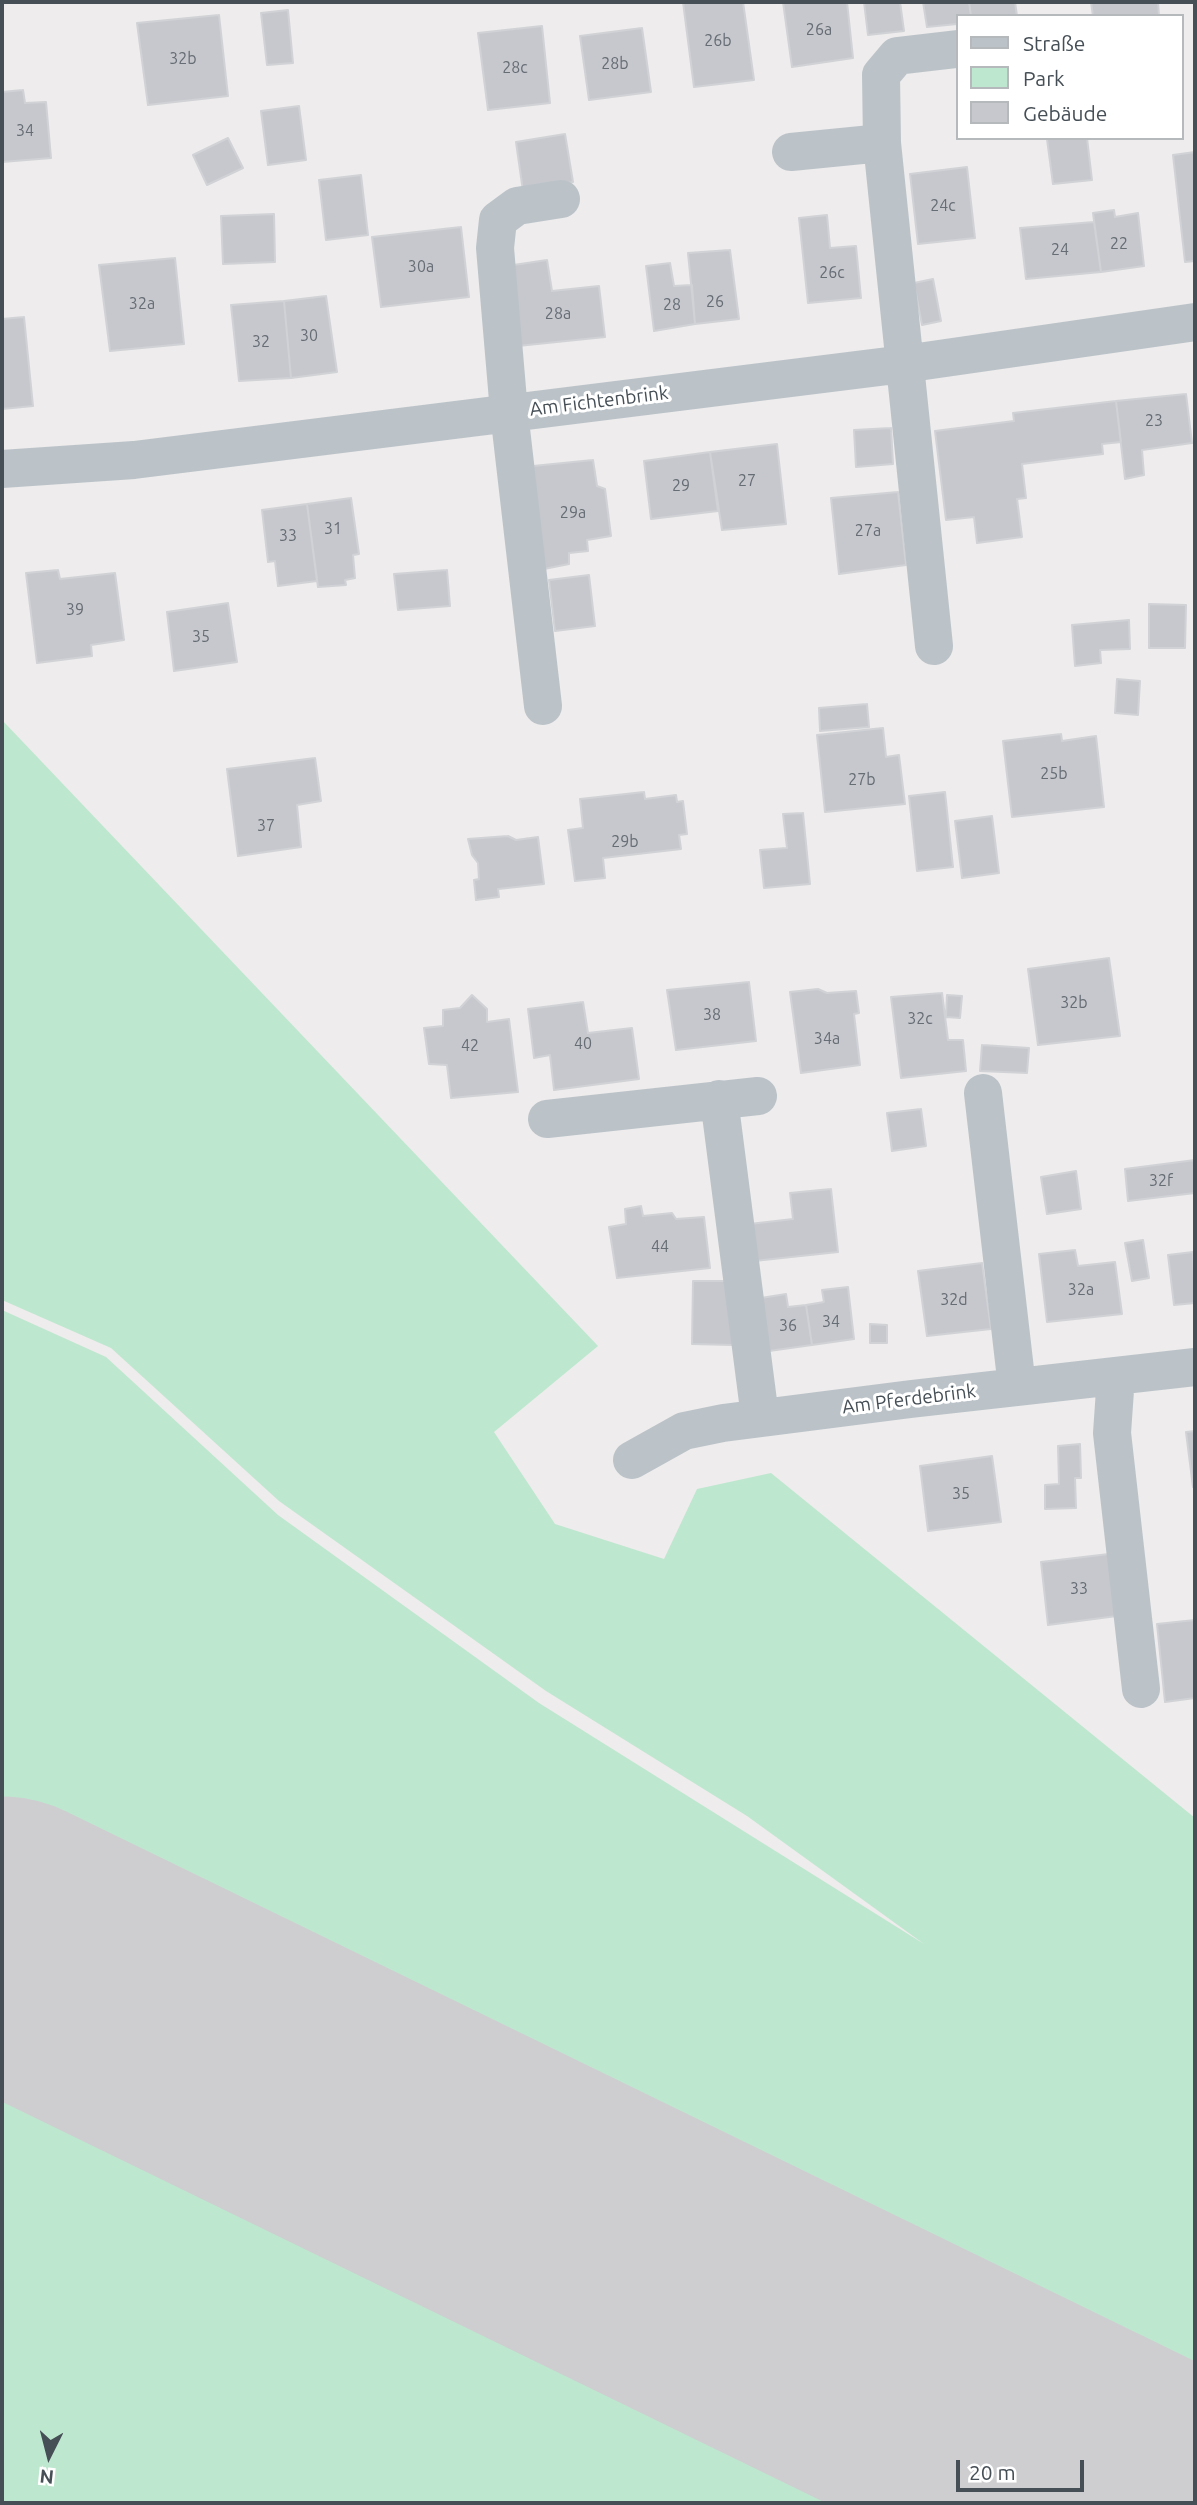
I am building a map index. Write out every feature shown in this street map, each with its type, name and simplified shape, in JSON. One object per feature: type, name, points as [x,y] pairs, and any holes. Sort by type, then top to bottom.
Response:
[{"type":"street","points":[[934,646],[882,143],[881,75],[897,56],[956,49]]},
{"type":"street","points":[[791,152],[882,143]]},
{"type":"street","points":[[543,706],[509,412],[495,248],[498,220],[517,206],[561,199]]},
{"type":"street","name":"Am Fichtenbrink","points":[[2,469],[108,463],[904,364],[1195,322]]},
{"type":"street","points":[[983,1093],[1017,1387]]},
{"type":"street","points":[[547,1119],[758,1096]]},
{"type":"street","points":[[719,1099],[760,1417]]},
{"type":"street","name":"Am Pferdebrink","points":[[632,1460],[684,1431],[760,1417],[1195,1367]]},
{"type":"street","points":[[1116,1376],[1112,1433],[1141,1689]]},
{"type":"green space","points":[[2,720],[598,1346],[494,1432],[555,1524],[664,1559],[697,1489],[771,1473],[1195,1818],[1195,2503],[2,2503],[2,1310],[106,1357],[278,1515],[539,1703],[924,1944],[747,1816],[546,1691],[279,1501],[111,1348],[2,1300]]},
{"type":"building","points":[[683,2],[743,2],[754,80],[694,87]]},
{"type":"building","points":[[783,2],[847,2],[853,58],[792,67]]},
{"type":"building","points":[[864,2],[900,2],[904,31],[868,35]]},
{"type":"building","points":[[923,2],[969,2],[971,14],[956,14],[956,24],[927,27]]},
{"type":"building","points":[[969,2],[1015,2],[1017,14],[971,14]]},
{"type":"building","points":[[1091,2],[1158,2],[1159,14],[1093,14]]},
{"type":"building","points":[[288,10],[293,63],[267,65],[261,13]]},
{"type":"building","points":[[219,15],[228,96],[148,105],[137,23]]},
{"type":"building","points":[[542,26],[550,103],[488,110],[478,33]]},
{"type":"building","points":[[642,28],[651,92],[589,100],[580,36]]},
{"type":"building","points":[[23,90],[25,103],[46,102],[51,158],[2,162],[2,92]]},
{"type":"building","points":[[299,106],[306,160],[268,165],[261,111]]},
{"type":"building","points":[[565,134],[573,182],[523,191],[516,142]]},
{"type":"building","points":[[228,138],[243,168],[207,185],[193,155]]},
{"type":"building","points":[[1047,140],[1087,140],[1092,180],[1053,184]]},
{"type":"building","points":[[1195,152],[1195,261],[1185,262],[1173,155]]},
{"type":"building","points":[[967,167],[975,238],[918,244],[910,174]]},
{"type":"building","points":[[361,175],[368,235],[326,240],[319,180]]},
{"type":"building","points":[[1114,210],[1115,217],[1138,213],[1144,266],[1101,272],[1093,213]]},
{"type":"building","points":[[274,214],[275,262],[223,264],[221,216]]},
{"type":"building","points":[[827,215],[830,248],[856,246],[861,298],[808,303],[799,218]]},
{"type":"building","points":[[1094,222],[1101,272],[1026,279],[1020,228]]},
{"type":"building","points":[[461,227],[469,297],[381,307],[372,237]]},
{"type":"building","points":[[730,250],[739,319],[695,324],[688,253]]},
{"type":"building","points":[[175,258],[184,344],[110,351],[99,265]]},
{"type":"building","points":[[547,260],[552,291],[599,286],[605,337],[518,346],[507,266]]},
{"type":"building","points":[[670,263],[674,286],[692,285],[695,324],[654,331],[646,266]]},
{"type":"building","points":[[933,279],[941,321],[922,325],[914,283]]},
{"type":"building","points":[[326,296],[337,372],[291,378],[284,301]]},
{"type":"building","points":[[284,301],[291,378],[239,381],[231,305]]},
{"type":"building","points":[[24,317],[33,406],[2,409],[2,319]]},
{"type":"building","points":[[1186,394],[1192,443],[1142,450],[1144,475],[1125,479],[1116,401]]},
{"type":"building","points":[[1116,401],[1121,442],[1102,444],[1103,454],[1022,464],[1026,498],[1017,499],[1022,537],[977,543],[974,517],[946,520],[935,431],[1014,421],[1013,413]]},
{"type":"building","points":[[891,428],[893,464],[856,467],[854,430]]},
{"type":"building","points":[[777,444],[786,524],[722,530],[710,452]]},
{"type":"building","points":[[710,452],[718,511],[651,519],[644,461]]},
{"type":"building","points":[[593,460],[597,486],[605,489],[611,536],[587,540],[588,551],[569,553],[569,564],[544,569],[533,466]]},
{"type":"building","points":[[898,492],[906,565],[839,574],[831,498]]},
{"type":"building","points":[[351,498],[359,554],[353,555],[355,578],[345,580],[346,585],[318,587],[307,504]]},
{"type":"building","points":[[307,504],[317,581],[278,586],[275,561],[268,562],[262,510]]},
{"type":"building","points":[[58,570],[60,579],[115,573],[124,640],[91,645],[92,656],[37,663],[26,573]]},
{"type":"building","points":[[447,570],[450,606],[398,610],[394,574]]},
{"type":"building","points":[[589,575],[595,626],[555,631],[549,580]]},
{"type":"building","points":[[228,603],[237,662],[174,671],[167,612]]},
{"type":"building","points":[[1149,604],[1186,605],[1185,648],[1149,648]]},
{"type":"building","points":[[1129,620],[1130,649],[1100,650],[1101,663],[1075,666],[1072,625]]},
{"type":"building","points":[[1117,679],[1140,681],[1138,715],[1115,713]]},
{"type":"building","points":[[867,704],[869,727],[820,731],[819,708]]},
{"type":"building","points":[[883,728],[886,757],[899,755],[905,804],[825,812],[817,735]]},
{"type":"building","points":[[1061,734],[1062,741],[1096,736],[1104,807],[1012,817],[1003,741]]},
{"type":"building","points":[[315,758],[321,801],[297,805],[301,847],[238,856],[227,769]]},
{"type":"building","points":[[644,792],[645,799],[676,795],[677,802],[683,801],[687,834],[679,835],[681,849],[603,858],[605,878],[575,881],[568,830],[583,828],[580,799]]},
{"type":"building","points":[[945,792],[953,867],[917,871],[909,796]]},
{"type":"building","points":[[803,813],[810,884],[764,888],[760,850],[787,848],[783,814]]},
{"type":"building","points":[[992,816],[999,873],[962,878],[955,821]]},
{"type":"building","points":[[508,836],[516,840],[538,837],[544,884],[498,889],[499,897],[476,900],[474,880],[479,879],[478,863],[472,855],[468,839]]},
{"type":"building","points":[[1109,958],[1120,1036],[1038,1045],[1028,969]]},
{"type":"building","points":[[749,982],[756,1041],[676,1050],[667,990]]},
{"type":"building","points":[[818,989],[827,993],[856,991],[859,1013],[854,1014],[860,1065],[801,1073],[790,992]]},
{"type":"building","points":[[942,993],[948,1040],[963,1040],[966,1071],[901,1078],[891,997]]},
{"type":"building","points":[[472,995],[487,1009],[487,1022],[509,1019],[518,1092],[451,1098],[447,1065],[429,1064],[424,1028],[443,1026],[443,1010],[460,1008]]},
{"type":"building","points":[[947,995],[962,996],[960,1018],[946,1017]]},
{"type":"building","points":[[583,1002],[588,1033],[632,1028],[639,1079],[554,1090],[550,1055],[534,1058],[528,1009]]},
{"type":"building","points":[[982,1045],[1029,1048],[1027,1073],[980,1071]]},
{"type":"building","points":[[921,1109],[926,1146],[892,1151],[887,1113]]},
{"type":"building","points":[[1195,1160],[1195,1193],[1128,1201],[1125,1169]]},
{"type":"building","points":[[1076,1171],[1081,1209],[1047,1214],[1041,1177]]},
{"type":"building","points":[[831,1189],[838,1252],[745,1262],[741,1225],[793,1219],[790,1193]]},
{"type":"building","points":[[641,1206],[643,1216],[672,1213],[676,1219],[704,1217],[710,1268],[617,1278],[609,1227],[626,1224],[625,1209]]},
{"type":"building","points":[[1143,1240],[1149,1278],[1132,1281],[1125,1243]]},
{"type":"building","points":[[1075,1250],[1078,1266],[1115,1262],[1122,1314],[1047,1322],[1039,1254]]},
{"type":"building","points":[[1193,1252],[1195,1303],[1174,1305],[1168,1255]]},
{"type":"building","points":[[982,1263],[991,1329],[927,1336],[918,1271]]},
{"type":"building","points":[[693,1281],[733,1281],[733,1345],[692,1344]]},
{"type":"building","points":[[848,1287],[854,1339],[812,1345],[806,1305],[824,1302],[822,1290]]},
{"type":"building","points":[[786,1294],[788,1307],[806,1305],[812,1345],[769,1351],[761,1298]]},
{"type":"building","points":[[870,1324],[887,1325],[887,1343],[870,1343]]},
{"type":"building","points":[[1195,1431],[1195,1487],[1193,1487],[1186,1432]]},
{"type":"building","points":[[1080,1444],[1081,1478],[1075,1478],[1076,1508],[1045,1509],[1045,1485],[1059,1484],[1058,1446]]},
{"type":"building","points":[[992,1456],[1001,1522],[928,1531],[920,1466]]},
{"type":"building","points":[[1109,1554],[1117,1616],[1048,1625],[1041,1562]]},
{"type":"building","points":[[1195,1620],[1195,1698],[1165,1702],[1157,1624]]},
{"type":"runway","points":[[2,1941],[1156,2503]]}]
